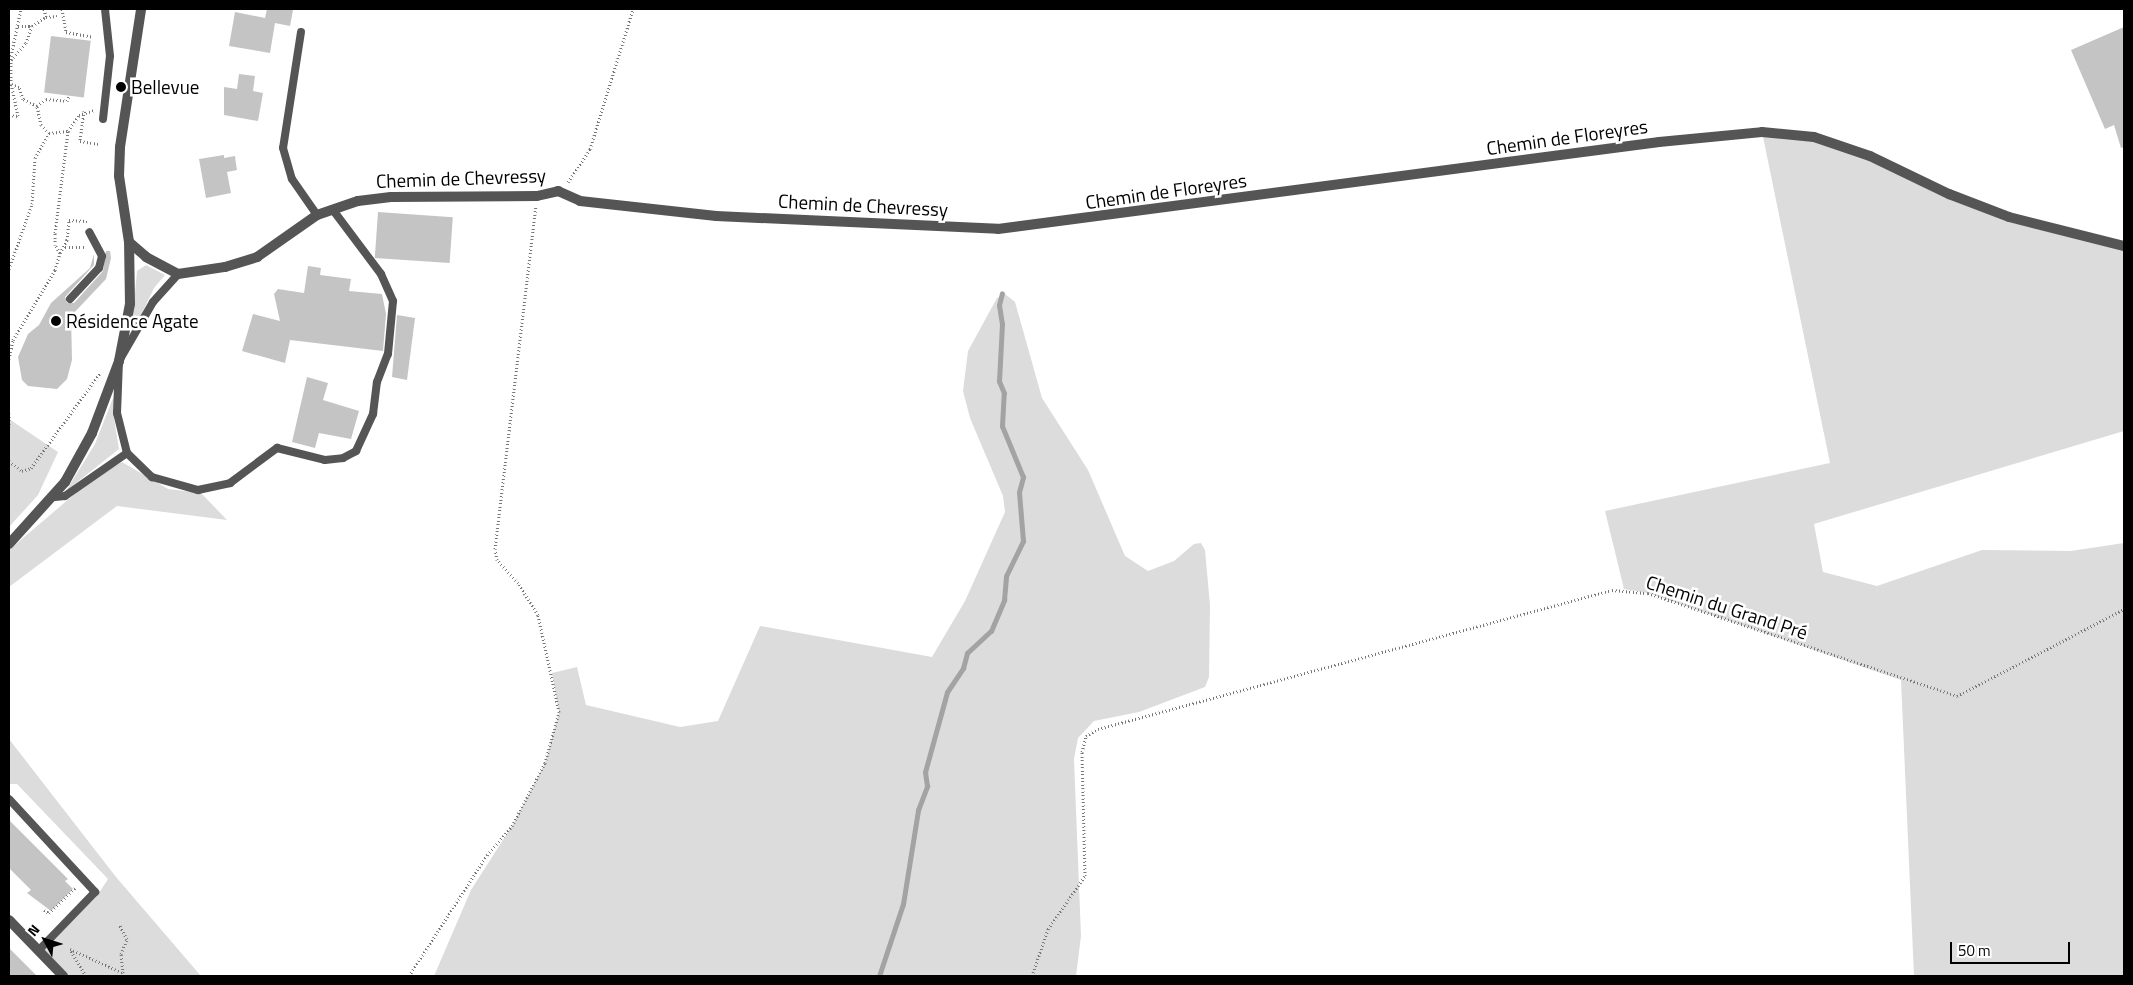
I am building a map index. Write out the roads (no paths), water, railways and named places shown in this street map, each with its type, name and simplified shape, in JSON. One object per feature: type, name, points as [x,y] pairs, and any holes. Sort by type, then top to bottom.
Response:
[{"type":"street","points":[[9,544],[56,497],[92,433],[119,361],[130,304],[129,242],[119,176],[138,9]]},
{"type":"street","name":"Chemin de Floreyres","points":[[998,229],[1659,142],[1762,132],[1814,137],[1870,156],[1949,194],[2009,217],[2124,246]]},
{"type":"street","name":"Chemin de Chevressy","points":[[178,274],[225,267],[258,257],[317,215],[358,201],[391,197],[537,196],[558,191],[580,201],[716,216],[998,229]]},
{"type":"street","points":[[129,242],[146,257],[178,274]]},
{"type":"street","points":[[9,920],[63,976]]},
{"type":"lane","points":[[103,119],[110,56],[105,9]]},
{"type":"lane","points":[[301,32],[283,148],[292,178],[317,215]]},
{"type":"lane","points":[[178,274],[153,302],[119,361],[117,413],[127,453],[152,477],[198,490],[230,483],[277,448],[326,460],[343,458],[356,450],[373,414],[378,382],[388,354],[393,301],[381,274],[333,210]]},
{"type":"lane","points":[[70,299],[99,268],[102,256],[89,232]]},
{"type":"lane","points":[[56,497],[65,496],[127,453]]},
{"type":"lane","points":[[9,799],[86,878],[95,892],[92,900],[38,951]]},
{"type":"waterway","points":[[879,976],[903,904],[918,810],[927,786],[925,772],[947,692],[963,668],[967,653],[991,631],[1004,600],[1006,576],[1023,541],[1019,492],[1023,477],[1002,426],[1004,393],[999,381],[1002,324],[999,305],[1002,293]]},
{"type":"place","name":"Bellevue","points":[[121,87]]},
{"type":"place","name":"Résidence Agate","points":[[56,321]]}]
